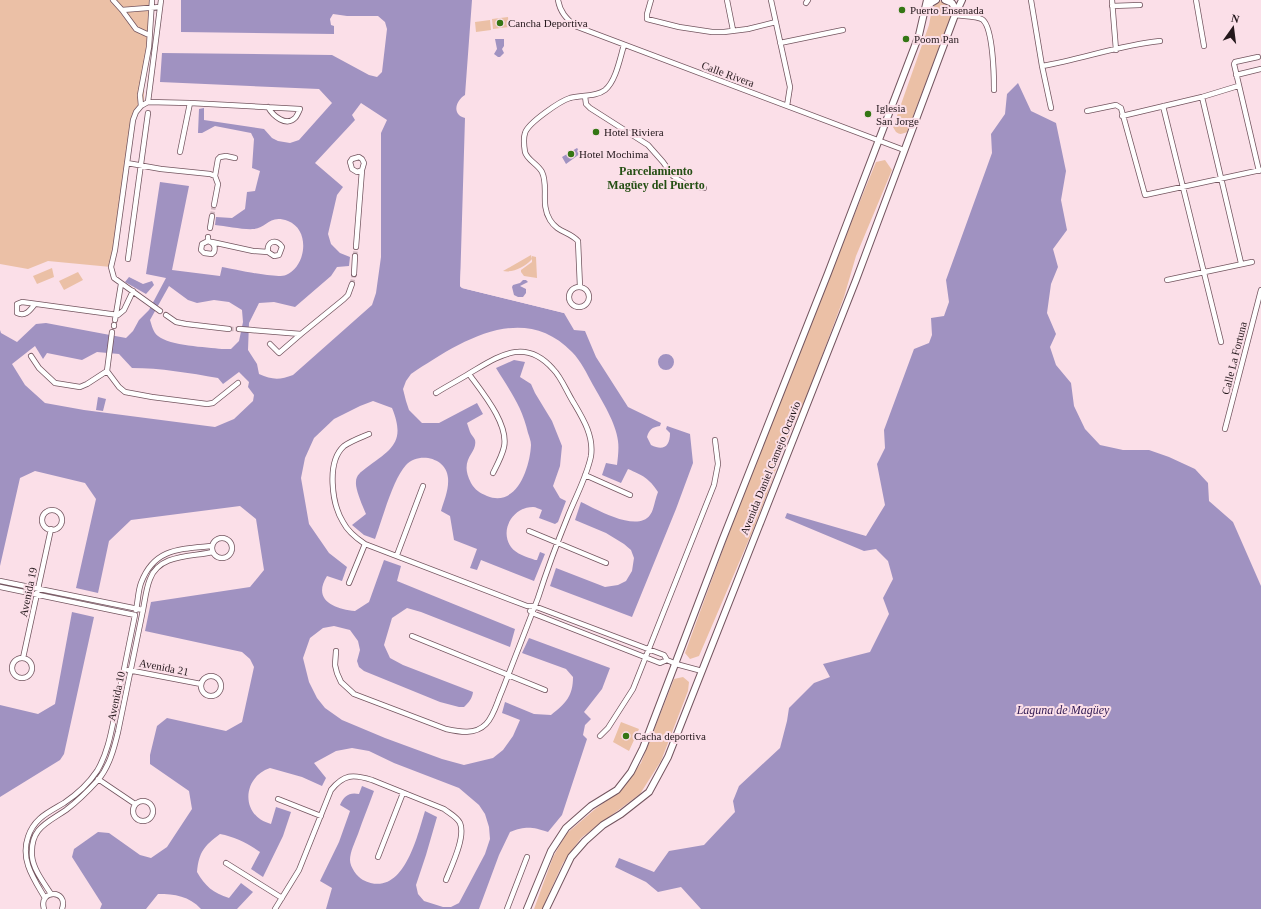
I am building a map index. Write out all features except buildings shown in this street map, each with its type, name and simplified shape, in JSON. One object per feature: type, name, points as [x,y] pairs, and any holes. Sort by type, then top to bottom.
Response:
[{"type":"main road","name":"Avenida Daniel Camejo Octavio","points":[[527,909],[551,851],[566,828],[591,806],[617,790],[631,772],[643,748],[919,35],[927,0]]},
{"type":"main road","points":[[925,10],[936,0]]},
{"type":"main road","points":[[945,0],[952,3],[956,14]]},
{"type":"main road","name":"Avenida Daniel Camejo Octavio","points":[[546,909],[571,857],[603,824],[621,814],[649,792],[668,757],[856,280],[962,0]]},
{"type":"street","points":[[113,0],[136,29],[149,36],[157,38]]},
{"type":"street","points":[[141,106],[140,94],[149,36],[152,0]]},
{"type":"street","points":[[148,102],[161,0]]},
{"type":"street","name":"Calle Rivera","points":[[558,0],[560,8],[566,18],[575,26],[904,150]]},
{"type":"street","points":[[651,0],[646,14],[647,19],[706,31],[724,32],[748,29],[776,22]]},
{"type":"street","points":[[727,0],[733,30]]},
{"type":"street","points":[[771,0],[790,87],[787,106]]},
{"type":"street","points":[[1031,0],[1042,66],[1051,108]]},
{"type":"street","points":[[1112,0],[1116,50]]},
{"type":"street","points":[[1196,0],[1204,46]]},
{"type":"street","points":[[1112,6],[1140,5]]},
{"type":"street","points":[[122,10],[160,7]]},
{"type":"street","points":[[956,14],[984,20],[989,32],[994,66],[994,90]]},
{"type":"street","points":[[780,43],[843,30]]},
{"type":"street","points":[[1042,66],[1070,61],[1141,43],[1160,41]]},
{"type":"street","points":[[580,287],[578,241],[557,229],[546,213],[544,204],[544,175],[536,163],[526,156],[523,142],[525,133],[528,129],[543,116],[568,99],[597,94],[605,90],[610,84],[624,45]]},
{"type":"street","points":[[1087,111],[1116,105],[1121,108],[1145,195],[1260,170],[1234,66],[1235,62],[1258,57]]},
{"type":"street","points":[[1236,75],[1261,69]]},
{"type":"street","points":[[1122,116],[1202,97],[1238,86]]},
{"type":"street","points":[[585,96],[586,104],[590,108],[653,149],[673,176],[687,185],[704,188]]},
{"type":"street","points":[[1202,97],[1241,263]]},
{"type":"street","points":[[159,310],[114,278],[111,267],[115,250],[133,120],[136,112],[141,106],[148,102],[190,103],[268,107],[287,108],[300,109],[295,118],[288,121],[281,120],[271,112],[268,107]]},
{"type":"street","points":[[180,152],[190,103]]},
{"type":"street","points":[[1163,106],[1221,342]]},
{"type":"street","points":[[128,259],[148,113]]},
{"type":"street","points":[[214,205],[218,184],[215,176],[218,159],[226,156],[235,158]]},
{"type":"street","points":[[127,163],[161,169],[210,174],[215,176]]},
{"type":"street","points":[[356,247],[362,170]]},
{"type":"street","points":[[210,228],[212,216]]},
{"type":"street","points":[[209,240],[253,251],[268,252]]},
{"type":"street","points":[[354,274],[355,257]]},
{"type":"street","points":[[1167,280],[1241,263],[1252,262]]},
{"type":"street","points":[[114,322],[121,284]]},
{"type":"street","points":[[270,344],[279,353],[344,299],[348,295],[352,284]]},
{"type":"street","points":[[580,287],[588,292],[589,298],[583,305],[577,306],[570,300],[570,294],[573,288],[580,287]]},
{"type":"street","name":"Calle La Fortuna","points":[[1225,429],[1261,290]]},
{"type":"street","points":[[114,322],[122,313],[133,291]]},
{"type":"street","points":[[35,304],[114,322]]},
{"type":"street","points":[[166,315],[176,322],[229,329]]},
{"type":"street","points":[[240,329],[300,334]]},
{"type":"street","points":[[112,333],[107,371],[119,387],[125,392],[152,398],[207,404],[213,403],[238,383]]},
{"type":"street","points":[[336,651],[335,665],[337,673],[341,682],[354,694],[446,729],[460,732],[470,732],[480,729],[486,724],[496,706],[508,676],[557,543],[585,475],[591,448],[587,426],[555,370],[543,359],[533,354],[511,352],[493,359],[436,393]]},
{"type":"street","points":[[30,356],[39,368],[55,384],[80,387],[107,371]]},
{"type":"street","points":[[469,374],[494,411],[504,431],[504,448],[493,473]]},
{"type":"street","points":[[369,434],[345,446],[336,457],[332,471],[334,492],[342,521],[350,532],[365,544],[397,555],[462,582],[527,606],[534,606],[648,649],[664,656],[667,660],[676,664],[702,671]]},
{"type":"street","points":[[600,736],[608,728],[633,689],[714,486],[718,464],[715,440]]},
{"type":"street","points":[[585,475],[630,495]]},
{"type":"street","points":[[397,555],[423,486]]},
{"type":"street","name":"Avenida 19","points":[[54,510],[60,514],[62,521],[58,528],[51,529],[44,525],[43,518],[47,512],[54,510]]},
{"type":"street","name":"Avenida 19","points":[[23,658],[51,529]]},
{"type":"street","points":[[529,531],[606,563]]},
{"type":"street","points":[[222,538],[231,542],[232,549],[230,555],[224,558],[218,557],[213,552],[212,546],[216,540],[222,538]]},
{"type":"street","points":[[350,583],[365,544]]},
{"type":"street","name":"Avenida 10","points":[[45,898],[26,862],[26,844],[28,836],[40,818],[73,796],[93,775],[104,757],[109,742],[141,584],[154,560],[167,553],[212,546]]},
{"type":"street","name":"Avenida 10","points":[[62,909],[64,904],[61,897],[51,894],[34,864],[32,846],[35,835],[43,825],[79,800],[99,779],[113,752],[149,580],[153,571],[170,559],[213,552]]},
{"type":"street","points":[[0,581],[143,610]]},
{"type":"street","points":[[0,587],[142,616]]},
{"type":"street","points":[[84,605],[86,598]]},
{"type":"street","points":[[527,606],[532,613],[660,663],[667,660]]},
{"type":"street","points":[[412,636],[545,690]]},
{"type":"street","name":"Avenida 19","points":[[23,658],[30,662],[32,669],[28,676],[21,678],[14,674],[12,667],[16,660],[23,658]]},
{"type":"street","name":"Avenida 21","points":[[124,669],[201,684]]},
{"type":"street","points":[[214,676],[220,681],[221,688],[216,694],[209,696],[203,691],[201,684],[206,678],[214,676]]},
{"type":"street","points":[[93,775],[135,804]]},
{"type":"street","points":[[275,909],[299,870],[331,790],[339,780],[350,776],[360,776],[372,780],[444,809],[454,816],[460,824],[461,836],[446,880]]},
{"type":"street","points":[[378,857],[403,793]]},
{"type":"street","points":[[142,800],[150,802],[154,809],[151,817],[144,821],[136,819],[132,812],[135,804],[142,800]]},
{"type":"street","points":[[278,800],[321,816]]},
{"type":"street","points":[[507,909],[527,857]]},
{"type":"street","points":[[226,863],[282,898]]},
{"type":"street","points":[[44,909],[43,905],[45,898],[51,894]]},
{"type":"shaded area","points":[[0,0],[152,0],[144,74],[144,103],[136,112],[111,267],[48,261],[28,269],[0,264]]},
{"type":"shaded area","points":[[940,1],[949,4],[952,14],[907,132],[899,134],[893,127],[929,25],[932,11],[935,5]]},
{"type":"shaded area","name":"Cancha Deportiva","points":[[508,17],[509,27],[493,29],[492,19]]},
{"type":"shaded area","name":"Cancha Deportiva","points":[[490,20],[491,30],[476,32],[475,22]]},
{"type":"shaded area","points":[[885,160],[892,170],[856,256],[844,297],[807,396],[785,444],[753,530],[699,656],[690,659],[685,653],[734,519],[876,162]]},
{"type":"shaded area","points":[[531,255],[532,259],[526,265],[515,270],[503,271]]},
{"type":"shaded area","points":[[532,256],[536,257],[537,278],[524,276],[521,272],[521,270],[532,262]]},
{"type":"shaded area","points":[[52,268],[54,277],[37,284],[33,276]]},
{"type":"shaded area","points":[[78,272],[83,280],[64,290],[59,281]]},
{"type":"shaded area","points":[[683,677],[689,682],[688,691],[661,761],[640,794],[581,838],[563,863],[542,909],[534,909],[553,857],[566,834],[622,789],[641,763],[674,679]]},
{"type":"shaded area","name":"Cacha deportiva","points":[[621,722],[639,729],[629,751],[613,742]]},
{"type":"water","points":[[181,0],[472,0],[465,95],[459,101],[456,108],[458,114],[465,118],[460,286],[462,288],[564,313],[574,330],[585,331],[596,357],[628,407],[661,423],[660,426],[651,429],[649,432],[647,437],[651,445],[662,448],[667,445],[670,438],[670,433],[666,429],[667,426],[690,434],[693,463],[632,617],[550,586],[556,568],[605,587],[618,585],[626,581],[632,571],[634,558],[631,550],[606,533],[575,520],[581,502],[616,518],[636,522],[644,520],[650,515],[658,492],[645,478],[628,469],[621,483],[602,475],[606,463],[617,465],[618,444],[615,427],[578,359],[572,352],[553,337],[532,329],[511,328],[490,332],[469,340],[429,362],[411,374],[403,389],[409,410],[422,423],[439,423],[477,403],[483,414],[467,423],[470,433],[475,440],[474,449],[467,462],[468,475],[471,483],[482,494],[497,498],[506,496],[514,491],[520,483],[528,464],[531,443],[519,407],[496,368],[514,360],[525,362],[520,377],[531,384],[552,421],[562,446],[560,466],[553,486],[560,498],[566,501],[558,522],[555,524],[539,518],[542,510],[533,507],[519,511],[514,515],[507,527],[508,540],[511,547],[516,552],[535,560],[537,560],[540,552],[545,554],[534,581],[481,560],[477,570],[470,568],[477,549],[454,540],[450,516],[441,511],[448,487],[448,478],[443,466],[438,461],[432,459],[418,458],[411,461],[401,471],[392,490],[375,539],[364,535],[352,525],[366,514],[357,489],[357,477],[362,471],[389,450],[397,437],[398,429],[392,408],[373,401],[334,419],[314,438],[305,458],[301,478],[309,524],[329,553],[347,567],[342,581],[327,576],[323,584],[322,591],[328,602],[340,608],[355,611],[369,602],[384,560],[401,566],[397,581],[515,629],[510,647],[421,612],[407,608],[392,618],[384,645],[390,658],[403,665],[473,692],[471,699],[467,704],[464,707],[459,707],[440,702],[364,671],[359,667],[357,661],[360,650],[358,641],[350,630],[334,626],[323,628],[310,638],[303,658],[309,682],[317,698],[325,708],[342,720],[385,738],[442,759],[464,765],[493,758],[503,750],[513,736],[520,720],[502,713],[505,702],[534,714],[551,715],[568,699],[572,689],[573,677],[566,669],[522,653],[529,638],[610,668],[602,689],[584,712],[591,719],[585,725],[583,735],[587,739],[562,815],[548,832],[529,828],[510,832],[499,855],[479,909],[326,909],[332,888],[320,881],[339,842],[350,811],[340,805],[347,795],[359,794],[362,786],[374,791],[353,847],[350,860],[354,872],[363,880],[377,884],[388,881],[398,874],[406,863],[418,836],[425,811],[437,817],[416,885],[418,894],[424,901],[443,907],[451,907],[459,903],[485,854],[490,839],[489,827],[485,814],[479,805],[459,788],[394,763],[369,751],[352,748],[336,751],[314,763],[326,778],[322,786],[302,777],[270,768],[254,779],[248,796],[254,813],[261,820],[271,824],[276,807],[291,812],[283,836],[263,877],[251,869],[260,852],[241,841],[220,834],[203,850],[199,859],[197,872],[210,888],[218,894],[229,898],[241,883],[253,892],[237,909],[201,909],[192,901],[187,899],[158,894],[146,909],[100,909],[102,904],[72,857],[74,849],[98,832],[109,833],[140,855],[151,858],[167,847],[192,809],[189,791],[150,764],[150,755],[157,726],[167,718],[226,731],[242,722],[254,667],[250,659],[242,652],[145,631],[151,602],[250,587],[264,570],[256,519],[240,506],[131,520],[109,541],[98,593],[76,588],[96,499],[85,483],[35,471],[20,478],[0,566],[0,330],[1,333],[17,342],[36,324],[46,323],[126,338],[133,331],[139,320],[149,310],[166,278],[146,274],[160,182],[189,186],[172,270],[220,276],[222,267],[273,276],[286,275],[293,271],[301,257],[303,240],[300,232],[288,221],[276,219],[254,229],[215,225],[216,217],[232,218],[245,209],[247,192],[255,191],[260,171],[252,168],[254,139],[251,133],[215,126],[202,133],[198,133],[199,109],[204,108],[204,120],[264,129],[272,138],[278,141],[290,143],[299,140],[332,103],[319,89],[160,82],[162,53],[332,55],[369,75],[377,77],[382,72],[387,29],[385,22],[378,16],[347,16],[333,14],[330,19],[331,25],[334,26],[334,34],[181,32]],"holes":[[[361,103],[387,120],[381,133],[381,257],[376,293],[372,305],[293,375],[276,379],[264,376],[259,374],[257,364],[248,350],[249,323],[259,303],[274,302],[295,307],[331,276],[337,267],[349,266],[350,257],[340,253],[331,244],[328,234],[337,195],[343,187],[315,163],[355,120],[352,115]],[[169,286],[188,300],[197,303],[214,300],[229,302],[242,310],[243,322],[239,341],[231,349],[222,349],[188,346],[171,342],[155,333],[150,320]],[[35,346],[43,359],[47,353],[82,360],[97,352],[119,354],[132,368],[164,370],[207,376],[218,378],[223,384],[239,372],[249,382],[248,387],[254,395],[253,401],[234,419],[215,427],[84,410],[45,403],[25,385],[12,364]]]},
{"type":"water","points":[[495,39],[504,39],[504,46],[502,49],[504,53],[500,57],[494,54],[497,49]]},
{"type":"water","name":"Laguna de Magüey","points":[[1018,83],[1031,111],[1056,123],[1066,171],[1061,200],[1067,230],[1053,249],[1058,267],[1051,284],[1047,313],[1056,334],[1050,347],[1056,365],[1071,383],[1074,406],[1085,429],[1100,445],[1123,450],[1149,450],[1195,469],[1208,483],[1209,501],[1233,522],[1261,586],[1261,909],[701,909],[681,887],[658,892],[646,882],[615,867],[619,858],[654,872],[669,851],[704,845],[735,812],[733,801],[739,786],[780,748],[789,708],[814,683],[830,677],[823,664],[870,652],[889,614],[883,598],[893,579],[888,561],[876,549],[864,551],[785,518],[787,513],[866,536],[885,505],[877,464],[885,448],[884,430],[914,349],[929,343],[932,335],[931,318],[944,316],[949,302],[946,280],[992,153],[991,134],[1005,114],[1007,94]]},
{"type":"water","points":[[577,148],[581,153],[566,164],[562,157]]},
{"type":"water","points":[[129,277],[143,284],[152,281],[154,285],[146,294],[125,282]]},
{"type":"water","points":[[523,280],[528,282],[520,286],[526,289],[526,293],[523,297],[518,297],[514,295],[512,287]]},
{"type":"water","points":[[666,354],[673,359],[674,362],[669,369],[666,370],[659,365],[658,362],[663,355]]},
{"type":"water","points":[[98,397],[106,399],[103,411],[96,410]]},
{"type":"water","points":[[72,612],[94,617],[64,754],[60,760],[0,797],[0,705],[38,714],[55,704]]},
{"type":"pier","points":[[461,268],[463,287],[566,312],[564,313],[462,288],[460,286]]},
{"type":"tunnel","points":[[212,216],[214,205]]},
{"type":"tunnel","points":[[355,256],[356,247]]},
{"type":"tunnel","points":[[352,284],[354,274]]},
{"type":"tunnel","points":[[229,329],[239,329]]},
{"type":"place","name":"Puerto Ensenada","points":[[902,10]]},
{"type":"place","name":"Cancha Deportiva","points":[[500,23]]},
{"type":"place","name":"Poom Pan","points":[[906,39]]},
{"type":"place","name":"Iglesia San Jorge","points":[[868,114]]},
{"type":"place","name":"Hotel Riviera","points":[[596,132]]},
{"type":"place","name":"Hotel Mochima","points":[[571,154]]},
{"type":"place","name":"Cacha deportiva","points":[[626,736]]},
{"type":"district","name":"Parcelamiento Magüey del Puerto","points":[[656,178]]}]
